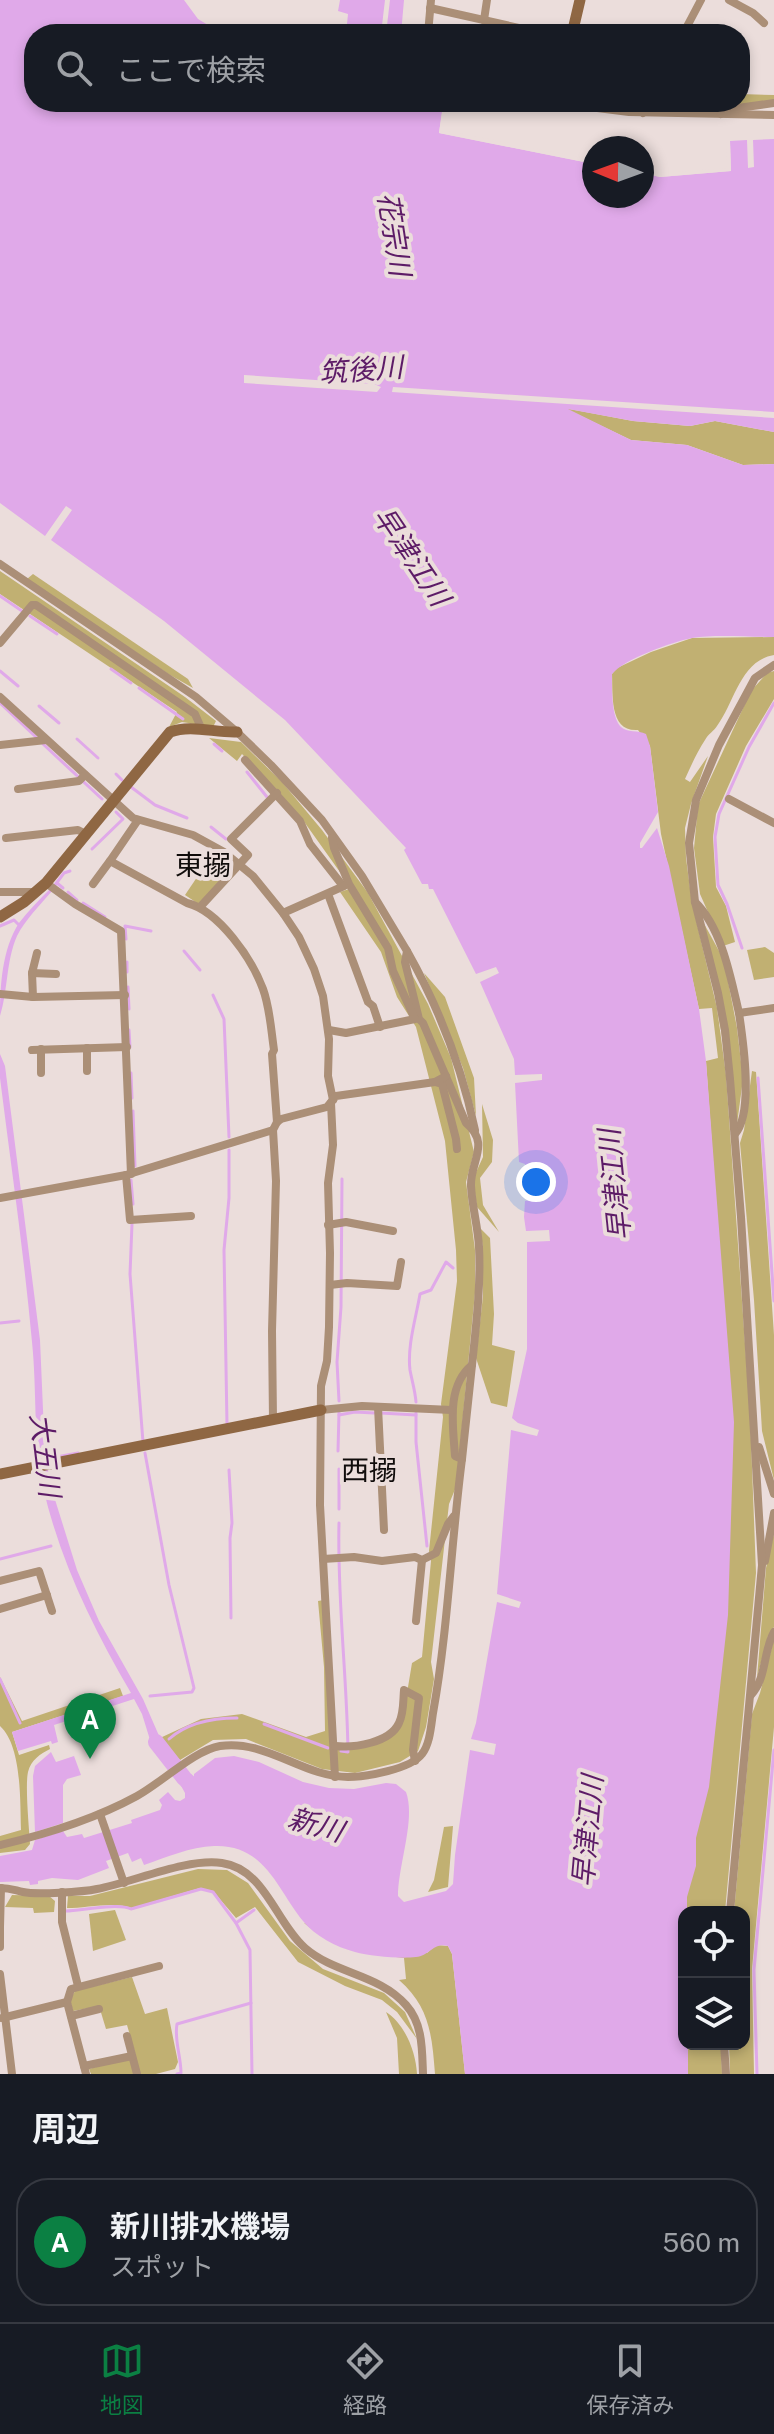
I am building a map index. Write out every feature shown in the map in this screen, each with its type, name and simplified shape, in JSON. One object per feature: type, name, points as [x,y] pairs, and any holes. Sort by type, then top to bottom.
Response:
[{"type":"street","points":[[484,20],[487,0]]},
{"type":"street","points":[[574,24],[580,0]]},
{"type":"street","points":[[688,24],[701,0]]},
{"type":"street","points":[[729,0],[764,23]]},
{"type":"street","points":[[429,24],[430,4],[502,24]]},
{"type":"street","points":[[750,106],[774,103]]},
{"type":"street","points":[[635,112],[774,115]]},
{"type":"street","points":[[719,115],[725,112]]},
{"type":"street","points":[[0,564],[196,697],[237,732],[271,765],[331,834],[362,876],[407,951],[456,1060],[478,1143],[471,1184],[479,1247],[479,1295],[462,1459],[434,1709],[425,1750],[415,1761],[375,1774],[335,1777],[311,1771],[262,1750],[236,1745],[219,1746],[206,1750],[147,1791],[100,1814],[0,1845]]},
{"type":"street","points":[[0,643],[32,605],[36,605],[195,714],[202,730]]},
{"type":"street","points":[[731,1906],[762,1565],[735,1134],[725,1030],[695,902],[689,843],[696,800],[719,745],[755,678],[774,665]]},
{"type":"street","points":[[0,697],[82,778],[138,820],[193,835],[224,852],[253,876],[299,937],[323,996],[329,1030],[328,1076],[333,1145],[328,1183],[336,1224],[337,1284],[321,1386],[320,1505],[335,1777]]},
{"type":"street","points":[[0,917],[36,892],[51,886],[86,834],[170,732],[185,728],[237,732]]},
{"type":"street","points":[[0,745],[42,740]]},
{"type":"street","points":[[245,760],[300,821],[310,844],[346,885],[388,948],[393,971],[417,1019],[423,1023],[466,1123],[475,1130]]},
{"type":"street","points":[[18,789],[82,778]]},
{"type":"street","points":[[201,906],[248,855],[231,839],[277,793]]},
{"type":"street","points":[[729,799],[774,823]]},
{"type":"street","points":[[93,884],[138,820]]},
{"type":"street","points":[[6,838],[78,830],[86,834]]},
{"type":"street","points":[[331,834],[346,885]]},
{"type":"street","points":[[110,861],[187,903],[201,906],[245,955],[264,991],[274,1050],[273,1420]]},
{"type":"street","points":[[283,913],[346,885]]},
{"type":"street","points":[[51,886],[121,931],[130,1220],[191,1216]]},
{"type":"street","points":[[0,892],[36,892]]},
{"type":"street","points":[[328,894],[380,1027]]},
{"type":"street","points":[[695,902],[703,910],[726,957],[739,1013],[747,1072],[742,1122],[735,1134]]},
{"type":"street","points":[[407,951],[405,962],[417,1019]]},
{"type":"street","points":[[33,997],[32,973],[37,953]]},
{"type":"street","points":[[32,973],[56,974]]},
{"type":"street","points":[[4,994],[33,997],[125,995]]},
{"type":"street","points":[[739,1013],[774,1008]]},
{"type":"street","points":[[329,1030],[346,1033],[417,1019]]},
{"type":"street","points":[[41,1073],[36,1050],[127,1047]]},
{"type":"street","points":[[87,1048],[87,1071]]},
{"type":"street","points":[[5,1197],[129,1175],[312,1112],[336,1096],[435,1082],[446,1076]]},
{"type":"street","points":[[435,1082],[442,1084],[457,1149]]},
{"type":"street","points":[[336,1224],[346,1222],[393,1231]]},
{"type":"street","points":[[337,1284],[397,1286],[401,1262]]},
{"type":"street","points":[[462,1459],[455,1456],[452,1410],[463,1372],[472,1365]]},
{"type":"street","points":[[0,1474],[321,1410],[344,1407],[452,1410]]},
{"type":"street","points":[[378,1407],[384,1530]]},
{"type":"street","points":[[755,1435],[774,1494]]},
{"type":"street","points":[[762,1565],[774,1513]]},
{"type":"street","points":[[323,1559],[354,1557],[382,1561],[415,1557],[422,1560],[436,1553],[455,1515]]},
{"type":"street","points":[[416,1621],[422,1560]]},
{"type":"street","points":[[0,1581],[39,1571],[52,1611]]},
{"type":"street","points":[[0,1609],[47,1595]]},
{"type":"street","points":[[751,1695],[758,1687],[774,1632]]},
{"type":"street","points":[[335,1746],[365,1744],[394,1730],[399,1724],[404,1690],[419,1698],[413,1750],[415,1761]]},
{"type":"street","points":[[100,1814],[124,1883]]},
{"type":"street","points":[[0,1947],[0,1888],[23,1892],[96,1889],[192,1864],[207,1862],[234,1866],[249,1875],[305,1948],[324,1961],[370,1979],[393,1992],[407,2006],[422,2038],[423,2074]]},
{"type":"street","points":[[62,1892],[62,1922],[78,1986]]},
{"type":"street","points":[[132,2056],[85,2070],[67,2002],[71,1989],[78,1986],[159,1966]]},
{"type":"street","points":[[0,1974],[2,2017],[12,2074]]},
{"type":"street","points":[[2,2017],[67,2002]]},
{"type":"street","points":[[71,2016],[99,2009]]},
{"type":"street","points":[[127,2036],[137,2074]]},
{"type":"street","points":[[724,2050],[726,2074]]},
{"type":"shaded area","points":[[750,94],[774,95],[774,100],[750,106]]},
{"type":"shaded area","points":[[564,408],[633,421],[690,426],[715,421],[774,432],[774,464],[743,465],[687,445],[631,440]]},
{"type":"shaded area","points":[[0,571],[185,697],[216,721],[213,727],[182,722],[169,727],[177,712],[0,594]]},
{"type":"shaded area","points":[[33,574],[188,679],[193,688],[27,579]]},
{"type":"shaded area","points":[[774,637],[774,655],[753,665],[746,674],[716,728],[699,749],[685,779],[690,782],[708,756],[685,828],[686,858],[692,903],[717,1008],[726,1075],[750,1414],[756,1573],[726,1906],[683,1906],[719,1246],[706,1061],[718,1058],[712,1008],[699,1009],[661,834],[650,746],[638,730],[629,729],[617,719],[612,674],[617,668],[651,652],[692,638]]},
{"type":"shaded area","points":[[774,671],[774,699],[746,746],[716,814],[713,837],[716,887],[726,906],[735,942],[723,946],[700,894],[694,848],[698,805],[751,691],[767,673]]},
{"type":"shaded area","points":[[209,738],[241,742],[282,782],[368,893],[428,1004],[451,1058],[474,1152],[466,1182],[475,1250],[475,1293],[456,1487],[449,1504],[431,1662],[434,1679],[426,1727],[418,1751],[400,1762],[355,1773],[322,1769],[246,1739],[213,1740],[180,1760],[160,1738],[201,1719],[242,1714],[306,1737],[325,1731],[324,1667],[318,1601],[324,1600],[332,1746],[369,1747],[402,1723],[412,1663],[422,1657],[443,1417],[441,1404],[457,1281],[445,1141],[416,1027],[397,997],[381,952],[340,892],[355,887],[342,875],[300,816],[242,754],[237,761]]},
{"type":"shaded area","points":[[210,858],[230,871],[200,905],[185,895]]},
{"type":"shaded area","points":[[702,920],[724,960],[737,1028],[743,1079],[737,1124]]},
{"type":"shaded area","points":[[765,947],[774,953],[774,977],[754,980],[747,950]]},
{"type":"shaded area","points":[[424,973],[445,997],[474,1078],[476,1116],[463,1068]]},
{"type":"shaded area","points":[[752,1071],[756,1072],[774,1335],[774,1480],[762,1431],[740,1143]]},
{"type":"shaded area","points":[[482,1104],[493,1140],[492,1162],[480,1178],[483,1205],[499,1232],[477,1207],[473,1179],[483,1157]]},
{"type":"shaded area","points":[[480,1228],[490,1238],[494,1314],[492,1345],[515,1351],[507,1407],[491,1403],[476,1358],[483,1296]]},
{"type":"shaded area","points":[[774,1533],[774,1627],[768,1636],[757,1678],[766,1568]]},
{"type":"shaded area","points":[[774,1639],[774,1727],[752,1969],[754,2074],[730,2074],[729,2050],[750,2050],[750,1906],[735,1906],[752,1714]]},
{"type":"shaded area","points":[[0,1677],[22,1721],[120,1688],[123,1696],[12,1732],[19,1755],[49,1745],[50,1749],[36,1758],[28,1772],[30,1844],[25,1850],[0,1853],[0,1836],[21,1830],[16,1760],[7,1735],[0,1726]]},
{"type":"shaded area","points":[[453,1826],[448,1887],[428,1892],[434,1880],[444,1827]]},
{"type":"shaded area","points":[[198,1869],[227,1870],[248,1883],[290,1941],[323,1969],[384,1993],[405,2012],[417,2039],[397,2012],[382,2000],[345,1986],[298,1962],[255,1907],[236,1918],[213,1891],[200,1888],[132,1908],[109,1905],[67,1908],[68,1896],[90,1896]]},
{"type":"shaded area","points":[[12,1895],[49,1896],[55,1901],[54,1912],[34,1913],[33,1908],[5,1907]]},
{"type":"shaded area","points":[[115,1910],[126,1940],[93,1951],[89,1914]]},
{"type":"shaded area","points":[[304,1923],[427,1953],[436,1945],[448,1946],[452,1954],[465,2074],[435,2074],[428,2023],[417,2001],[399,1980],[406,1979],[404,1958],[340,1945]]},
{"type":"shaded area","points":[[132,1977],[145,2014],[167,2008],[178,2062],[175,2069],[156,2074],[91,2074],[89,2069],[136,2056],[127,2025],[106,2029],[99,2006],[73,2011],[70,2000],[75,1991]]},
{"type":"shaded area","points":[[678,2000],[678,2050],[721,2050],[722,2074],[674,2074]]},
{"type":"shaded area","points":[[386,2012],[399,2024],[408,2039],[417,2074],[399,2074],[397,2038]]},
{"type":"water","points":[[0,0],[184,0],[198,19],[206,24],[24,24],[24,112],[442,112],[439,133],[582,162],[582,208],[654,208],[654,176],[731,171],[730,141],[747,140],[748,168],[754,167],[753,140],[774,139],[774,432],[715,421],[690,426],[633,421],[568,409],[631,440],[687,445],[743,465],[774,464],[774,637],[692,638],[637,657],[612,674],[613,702],[618,722],[626,730],[646,734],[650,746],[658,812],[640,848],[657,828],[669,866],[699,1009],[706,1061],[734,1422],[728,1615],[709,1787],[696,1838],[696,1866],[687,1906],[678,1906],[678,2050],[688,2050],[688,2074],[465,2074],[452,1954],[448,1946],[439,1946],[421,1956],[402,1958],[361,1953],[333,1944],[308,1926],[258,1860],[231,1847],[196,1848],[144,1865],[141,1858],[132,1862],[128,1853],[106,1861],[109,1868],[78,1880],[52,1878],[30,1885],[29,1881],[0,1882],[0,1856],[32,1850],[35,1840],[63,1831],[67,1837],[82,1834],[84,1838],[132,1823],[131,1820],[160,1810],[162,1805],[159,1800],[168,1792],[175,1800],[185,1798],[180,1784],[189,1775],[194,1780],[194,1774],[215,1758],[234,1756],[259,1762],[303,1782],[329,1788],[354,1789],[396,1784],[406,1792],[409,1803],[398,1896],[404,1902],[446,1891],[453,1884],[470,1750],[494,1755],[496,1744],[471,1739],[497,1602],[519,1608],[521,1602],[497,1594],[511,1430],[537,1436],[539,1430],[512,1418],[527,1349],[527,1242],[550,1241],[549,1230],[526,1231],[525,1201],[535,1199],[525,1164],[519,1162],[515,1083],[542,1080],[542,1074],[515,1075],[514,1059],[480,982],[499,973],[496,967],[476,974],[433,889],[429,889],[428,884],[422,884],[404,850],[406,848],[285,720],[164,621],[51,540],[72,510],[66,506],[45,536],[0,503]]},
{"type":"water","points":[[340,0],[385,0],[382,24],[347,24],[348,14],[338,11]]},
{"type":"water","points":[[390,0],[404,0],[402,24],[387,24]]},
{"type":"water","points":[[50,889],[52,891],[17,936],[0,1016],[2,980],[13,933]]},
{"type":"water","points":[[0,1054],[5,1066],[40,1340],[45,1456],[52,1490],[77,1570],[99,1621],[143,1699],[160,1738],[174,1755],[166,1762],[151,1743],[134,1699],[54,1725],[58,1742],[52,1744],[51,1741],[18,1751],[12,1732],[131,1693],[68,1568],[43,1487],[29,1309],[0,1078]]},
{"type":"water","points":[[51,1752],[56,1762],[74,1756],[81,1775],[67,1779],[63,1785],[63,1823],[35,1832],[35,1766]]},
{"type":"pier","points":[[442,112],[446,113],[443,130],[582,158],[582,162],[439,133]]},
{"type":"pier","points":[[726,141],[730,141],[731,171],[654,176],[654,172],[727,168]]},
{"type":"pier","points":[[244,375],[381,387],[377,392],[244,383]]},
{"type":"pier","points":[[393,387],[774,412],[774,418],[392,392]]},
{"type":"waterway","points":[[0,596],[22,611]]},
{"type":"waterway","points":[[30,616],[57,634]]},
{"type":"waterway","points":[[111,669],[131,683]]},
{"type":"waterway","points":[[0,671],[18,686]]},
{"type":"waterway","points":[[139,688],[183,719]]},
{"type":"waterway","points":[[0,703],[38,739]]},
{"type":"waterway","points":[[742,948],[718,885],[715,837],[719,814],[749,747],[774,703]]},
{"type":"waterway","points":[[39,706],[59,723]]},
{"type":"waterway","points":[[77,739],[98,758]]},
{"type":"waterway","points":[[43,744],[102,799]]},
{"type":"waterway","points":[[214,744],[222,751]]},
{"type":"waterway","points":[[247,772],[267,797]]},
{"type":"waterway","points":[[116,774],[122,780]]},
{"type":"waterway","points":[[131,787],[155,805],[187,818]]},
{"type":"waterway","points":[[92,849],[123,819],[116,812]]},
{"type":"waterway","points":[[211,827],[226,839]]},
{"type":"waterway","points":[[55,885],[64,873],[70,871]]},
{"type":"waterway","points":[[57,883],[63,888]]},
{"type":"waterway","points":[[68,892],[77,900]]},
{"type":"waterway","points":[[83,903],[105,917]]},
{"type":"waterway","points":[[0,926],[14,920],[20,926]]},
{"type":"waterway","points":[[126,939],[125,926],[151,931]]},
{"type":"waterway","points":[[184,951],[200,970]]},
{"type":"waterway","points":[[127,962],[127,972]]},
{"type":"waterway","points":[[128,987],[129,1009]]},
{"type":"waterway","points":[[213,995],[224,1019],[229,1137]]},
{"type":"waterway","points":[[129,1030],[130,1047]]},
{"type":"waterway","points":[[131,1073],[132,1098]]},
{"type":"waterway","points":[[758,1078],[774,1301]]},
{"type":"waterway","points":[[133,1111],[135,1166]]},
{"type":"waterway","points":[[227,1425],[224,1250],[229,1150]]},
{"type":"waterway","points":[[339,1401],[337,1362],[341,1307],[342,1179]]},
{"type":"waterway","points":[[131,1180],[133,1204]]},
{"type":"waterway","points":[[132,1224],[130,1274],[143,1442]]},
{"type":"waterway","points":[[416,1402],[410,1351],[420,1294],[431,1290],[446,1262],[453,1268]]},
{"type":"waterway","points":[[0,1323],[19,1321]]},
{"type":"waterway","points":[[338,1451],[339,1412]]},
{"type":"waterway","points":[[339,1415],[374,1413]]},
{"type":"waterway","points":[[381,1413],[416,1413]]},
{"type":"waterway","points":[[416,1415],[427,1546]]},
{"type":"waterway","points":[[51,1458],[78,1453]]},
{"type":"waterway","points":[[145,1453],[169,1585],[194,1688],[192,1692],[150,1696]]},
{"type":"waterway","points":[[339,1469],[339,1509]]},
{"type":"waterway","points":[[229,1470],[231,1618]]},
{"type":"waterway","points":[[339,1523],[348,1752],[341,1751]]},
{"type":"waterway","points":[[0,1559],[51,1546]]},
{"type":"waterway","points":[[0,1679],[20,1723]]},
{"type":"waterway","points":[[169,1739],[201,1722],[237,1718]]},
{"type":"waterway","points":[[264,1724],[328,1748]]},
{"type":"waterway","name":"大五川","points":[[156,1742],[201,1794]]},
{"type":"waterway","points":[[757,2074],[754,1970],[774,1750]]},
{"type":"waterway","points":[[66,1911],[109,1907],[131,1909],[201,1889],[213,1892],[236,1923]]},
{"type":"waterway","points":[[252,2074],[250,1950],[236,1923],[254,1910]]},
{"type":"waterway","points":[[177,2074],[181,2073],[177,2024],[251,2003]]},
{"type":"place","name":"新川排水機場","points":[[90,1759]]},
{"type":"district","name":"東搦","points":[[203,864]]},
{"type":"district","name":"西搦","points":[[369,1469]]},
{"type":"water label","name":"花宗川","points":[[395,234]]},
{"type":"water label","name":"筑後川","points":[[361,369]]},
{"type":"water label","name":"早津江川","points":[[412,556]]},
{"type":"water label","name":"早津江川","points":[[614,1185]]},
{"type":"water label","name":"新川","points":[[316,1824]]},
{"type":"water label","name":"早津江川","points":[[587,1831]]}]
